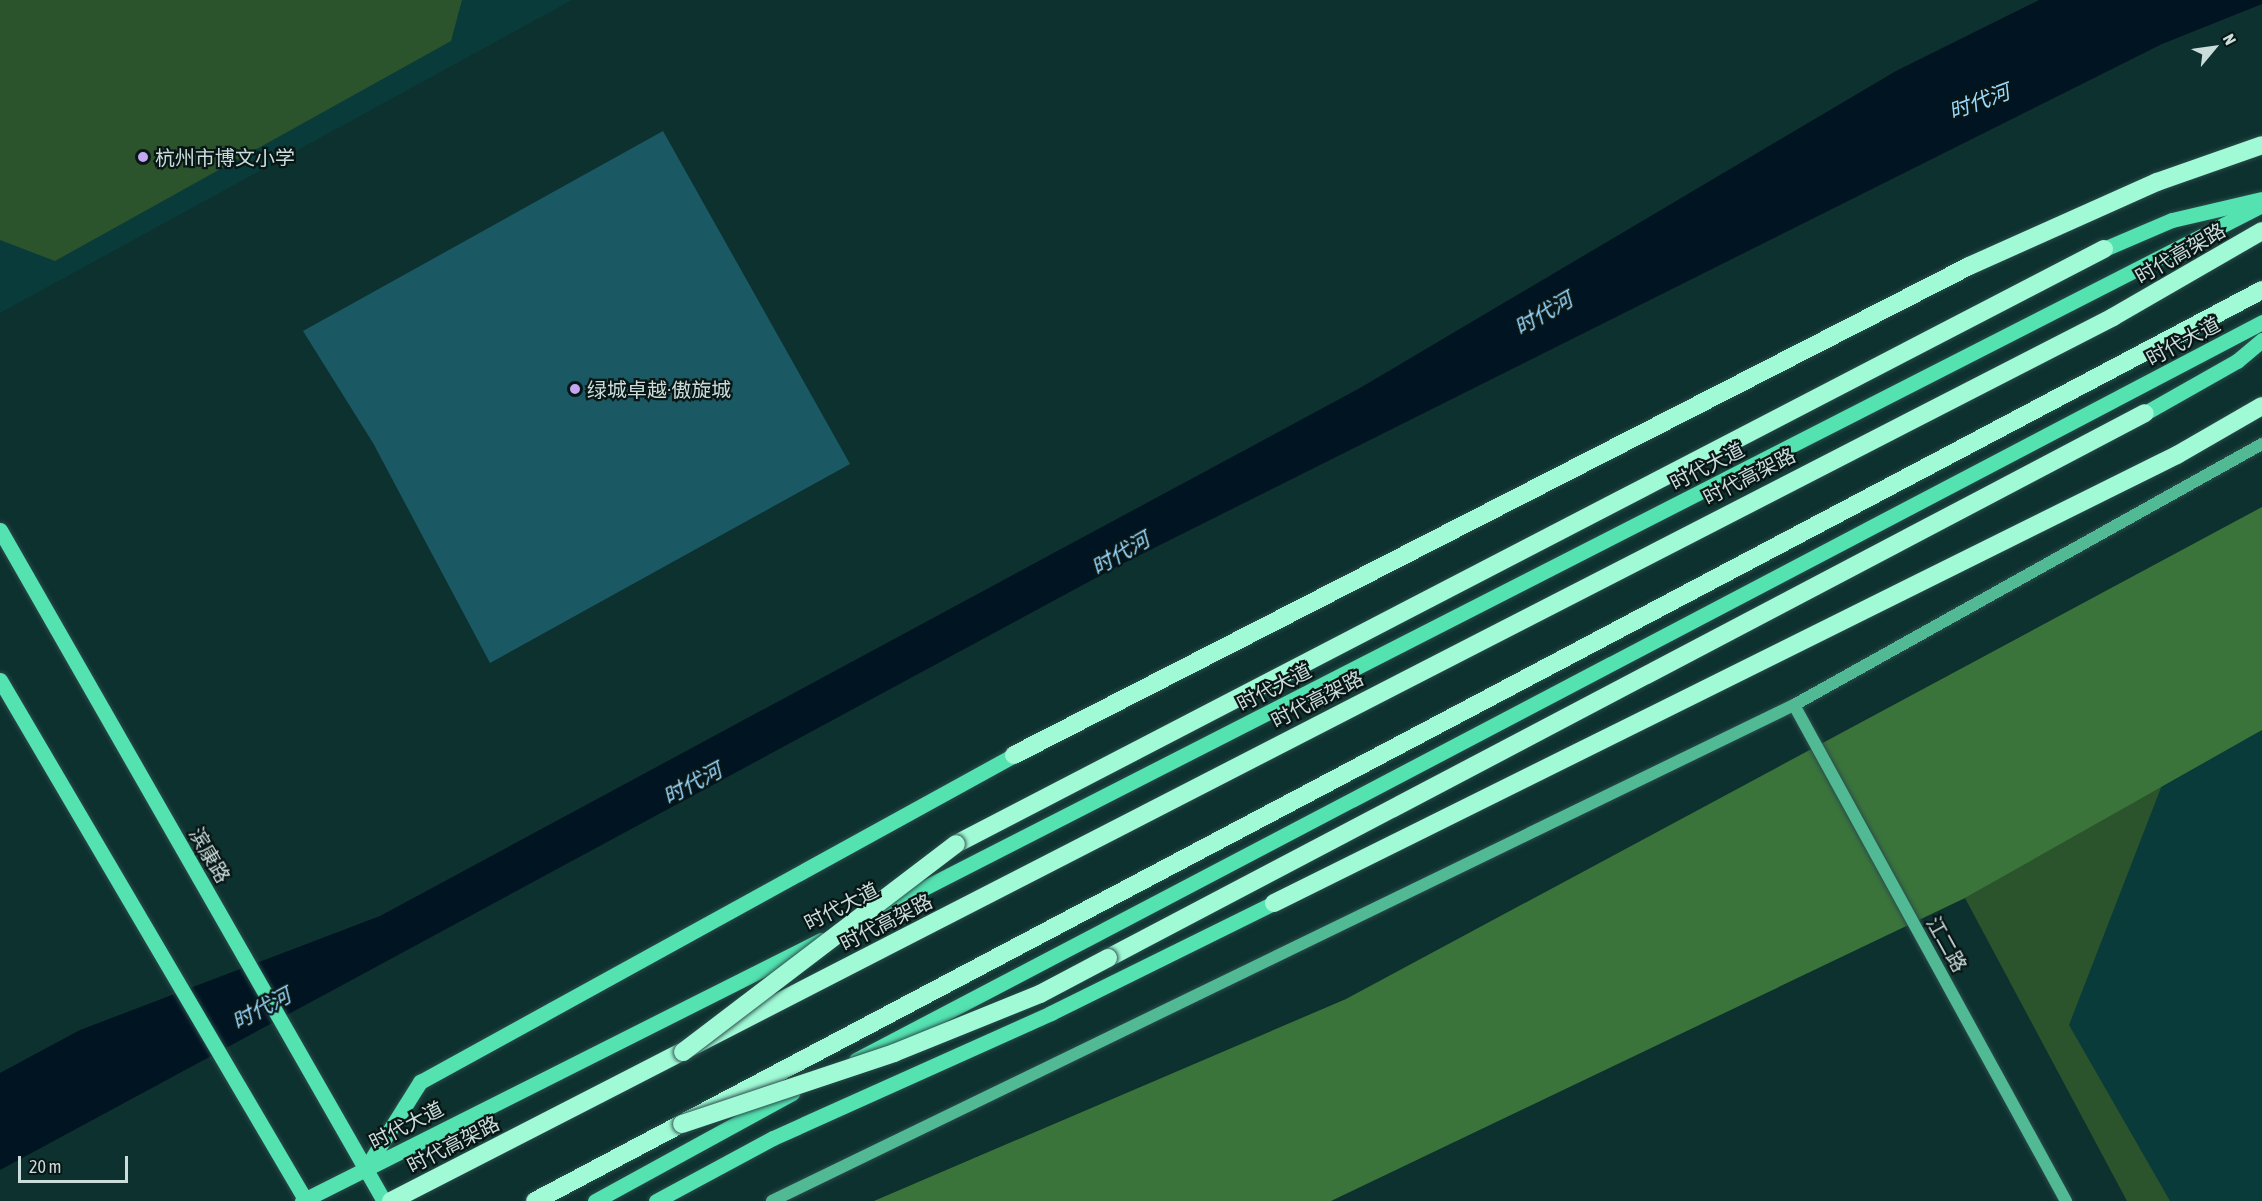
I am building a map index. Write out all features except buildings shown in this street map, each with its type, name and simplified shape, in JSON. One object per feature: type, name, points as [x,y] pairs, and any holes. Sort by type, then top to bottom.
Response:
[{"type":"highway","points":[[1014,755],[1969,266],[2157,182],[2262,145]]},
{"type":"highway","name":"时代高架路","points":[[391,1201],[2113,317],[2262,231]]},
{"type":"highway","points":[[683,1052],[956,844],[2104,249]]},
{"type":"highway","points":[[535,1201],[2262,291]]},
{"type":"highway","points":[[1274,903],[2177,455],[2262,406]]},
{"type":"highway","points":[[682,1124],[894,1053],[1040,994],[2145,413]]},
{"type":"main road","points":[[2104,249],[2172,220],[2262,199]]},
{"type":"main road","name":"时代大道","points":[[304,1201],[2262,205]]},
{"type":"main road","name":"时代大道","points":[[595,1201],[2262,322]]},
{"type":"main road","points":[[2145,413],[2236,361],[2262,340]]},
{"type":"main road","points":[[772,1201],[1794,705],[2262,444]]},
{"type":"main road","name":"滨康路","points":[[0,530],[384,1201]]},
{"type":"main road","points":[[0,680],[147,937],[228,1067],[304,1201]]},
{"type":"main road","name":"江二路","points":[[1794,705],[2066,1201]]},
{"type":"main road","points":[[366,1169],[420,1082],[1014,755]]},
{"type":"main road","points":[[656,1201],[773,1138],[1051,1012],[1274,903]]},
{"type":"shaded area","name":"杭州市博文小学","points":[[0,0],[572,0],[0,313]]},
{"type":"shaded area","points":[[2262,730],[2262,1201],[2127,1201],[1965,898]]},
{"type":"green space","name":"杭州市博文小学","points":[[0,0],[462,0],[451,41],[55,261],[0,240]]},
{"type":"green space","points":[[2262,507],[2262,730],[1965,898],[1331,1201],[874,1201],[1346,999]]},
{"type":"green space","points":[[2162,785],[2069,1025],[2170,1201],[2127,1201],[1965,898]]},
{"type":"water","name":"时代河","points":[[2039,0],[2262,0],[2262,4],[2162,44],[1118,566],[0,1170],[0,1073],[80,1030],[380,916],[1360,388],[1896,71]]},
{"type":"place","name":"杭州市博文小学","points":[[143,157]]},
{"type":"place","name":"绿城卓越·傲旋城","points":[[575,389]]}]
